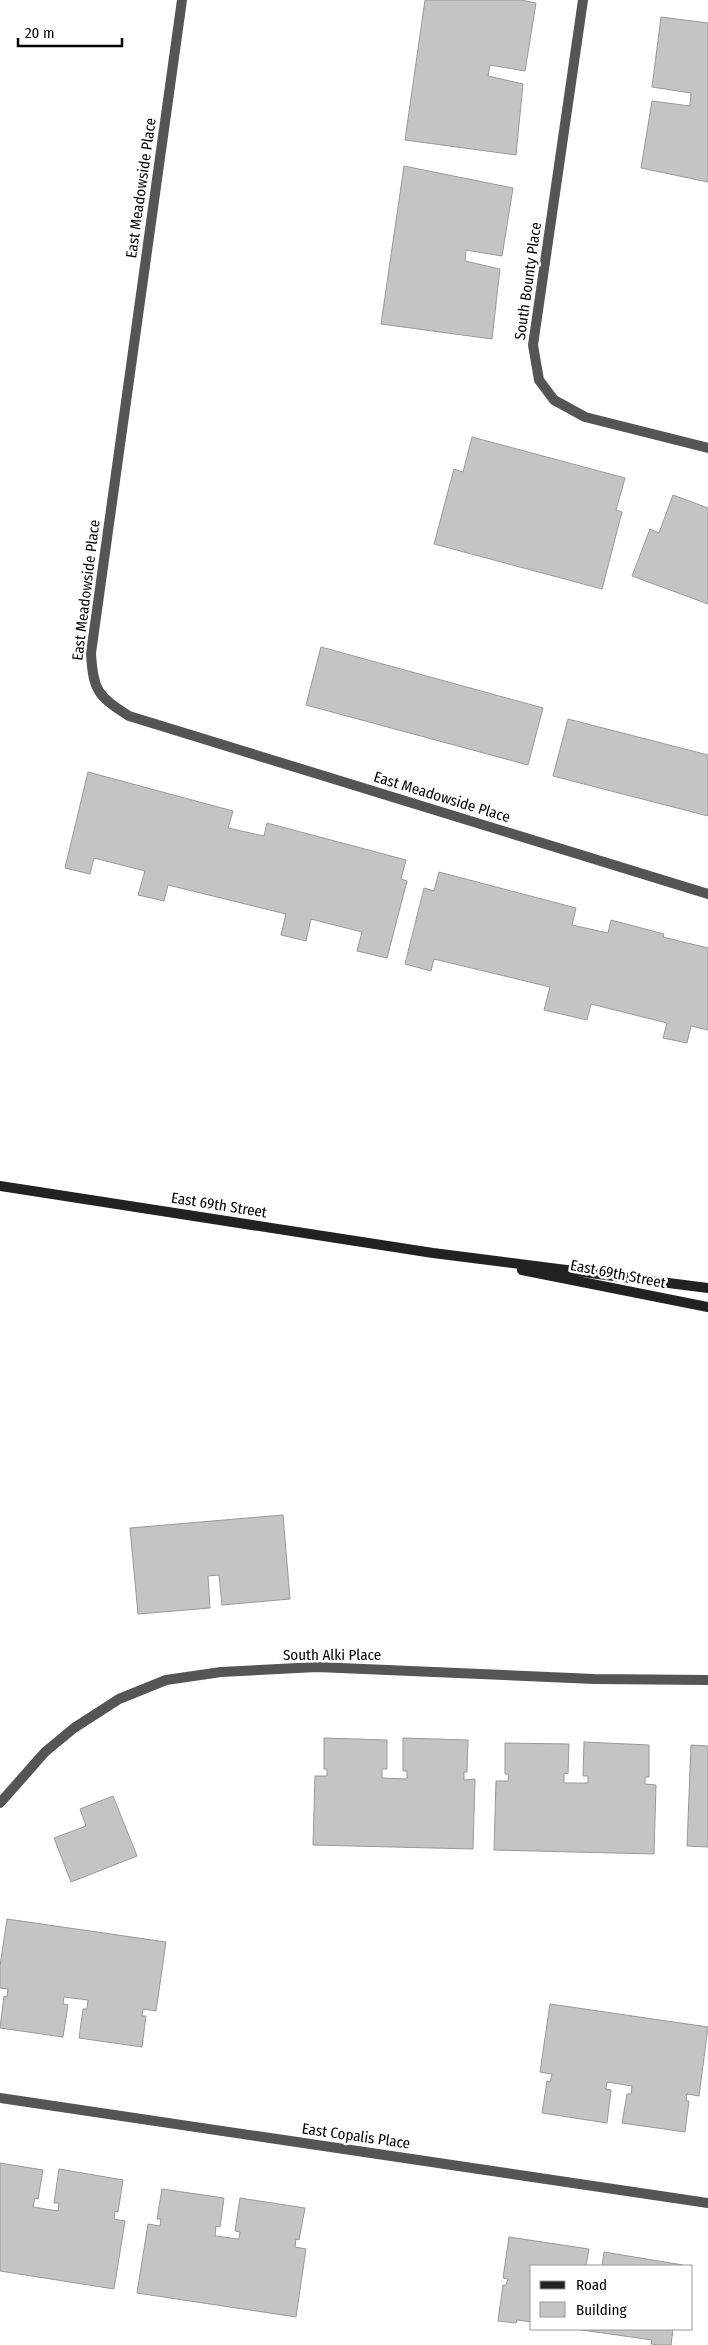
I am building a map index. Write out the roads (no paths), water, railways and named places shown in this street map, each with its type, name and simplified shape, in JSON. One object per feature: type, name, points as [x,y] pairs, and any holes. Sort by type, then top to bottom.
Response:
[{"type":"main road","name":"East 69th Street","points":[[0,1186],[433,1253],[708,1288]]},
{"type":"main road","name":"East 69th Street","points":[[433,1253],[708,1307]]},
{"type":"street","name":"East Meadowside Place","points":[[182,0],[91,653],[92,679],[104,700],[129,716],[708,894]]},
{"type":"street","name":"South Bounty Place","points":[[583,0],[533,345],[539,380],[554,400],[585,416],[708,448]]},
{"type":"street","name":"South Alki Place","points":[[0,1804],[45,1752],[74,1728],[119,1699],[166,1680],[221,1672],[317,1667],[594,1679],[708,1680]]},
{"type":"street","name":"East Copalis Place","points":[[0,2098],[708,2203]]}]
